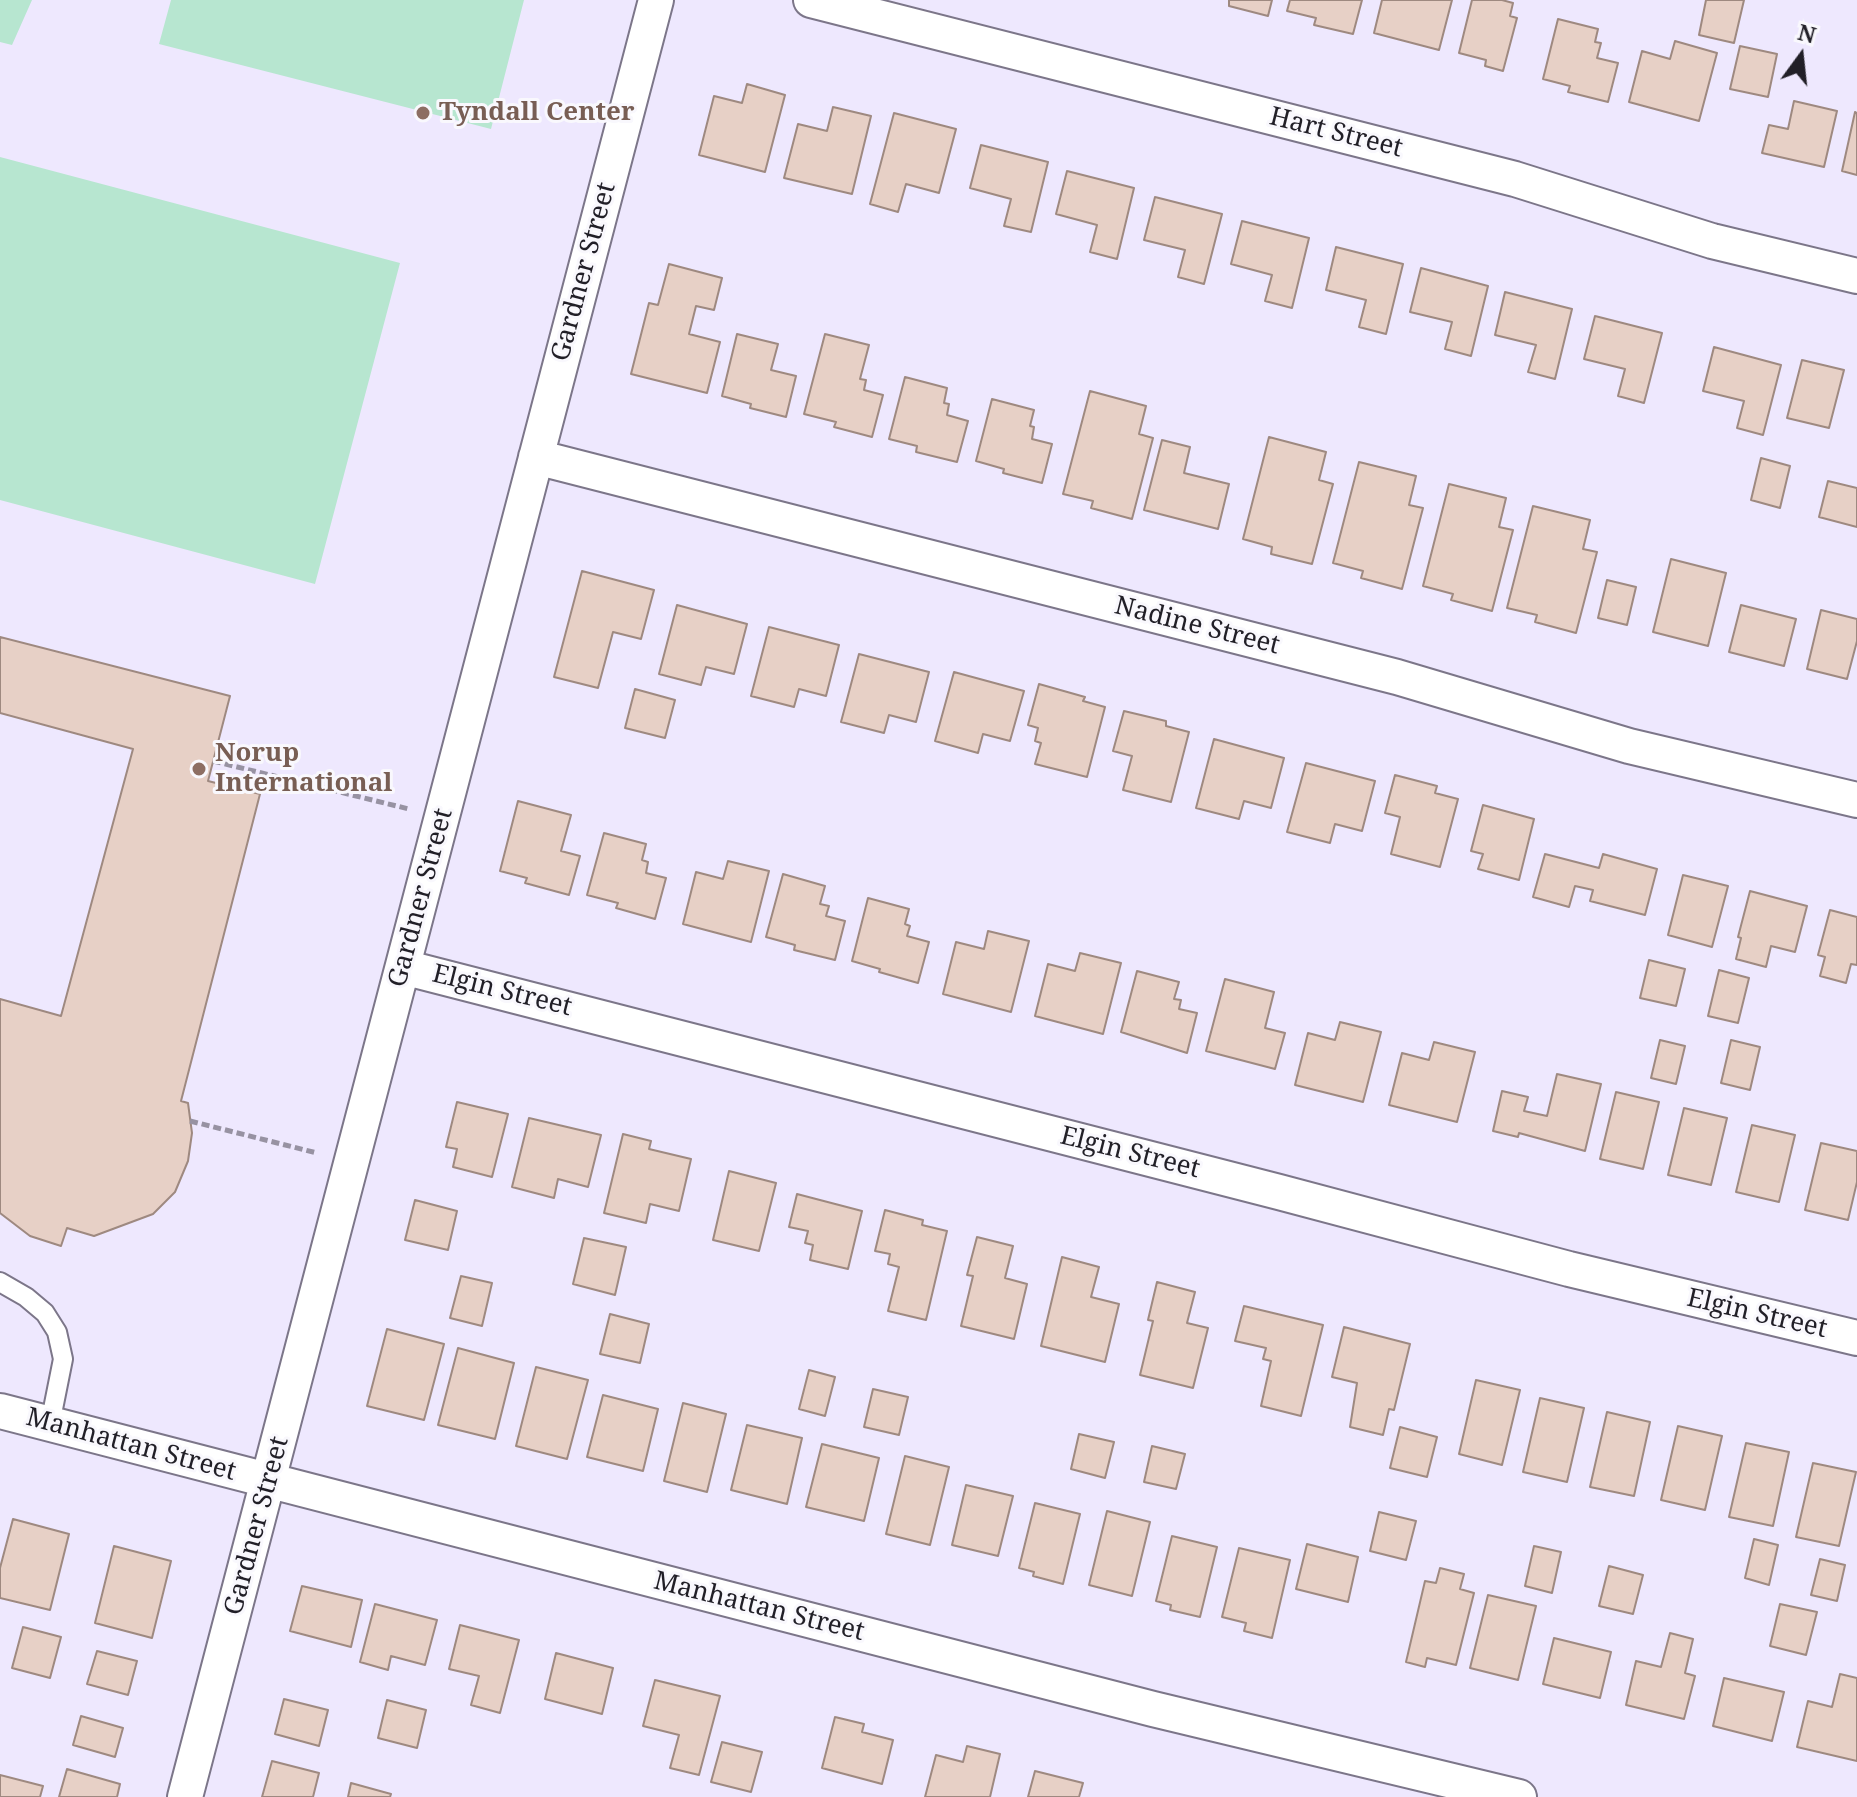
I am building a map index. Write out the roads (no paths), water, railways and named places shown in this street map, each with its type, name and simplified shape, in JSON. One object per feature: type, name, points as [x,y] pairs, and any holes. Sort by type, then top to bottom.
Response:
[{"type":"street","name":"Gardner Street","points":[[185,1797],[656,0]]},
{"type":"street","name":"Hart Street","points":[[811,0],[1515,179],[1712,241],[1857,276]]},
{"type":"street","name":"Nadine Street","points":[[536,457],[1397,677],[1629,746],[1857,800]]},
{"type":"street","name":"Elgin Street","points":[[403,967],[1569,1269],[1857,1338]]},
{"type":"street","name":"Manhattan Street","points":[[0,1411],[1137,1705],[1519,1797]]},
{"type":"lane","points":[[0,1282],[45,1313],[57,1332],[63,1359],[50,1424]]},
{"type":"place","name":"Tyndall Center","points":[[423,113]]},
{"type":"place","name":"Norup International","points":[[199,769]]}]
